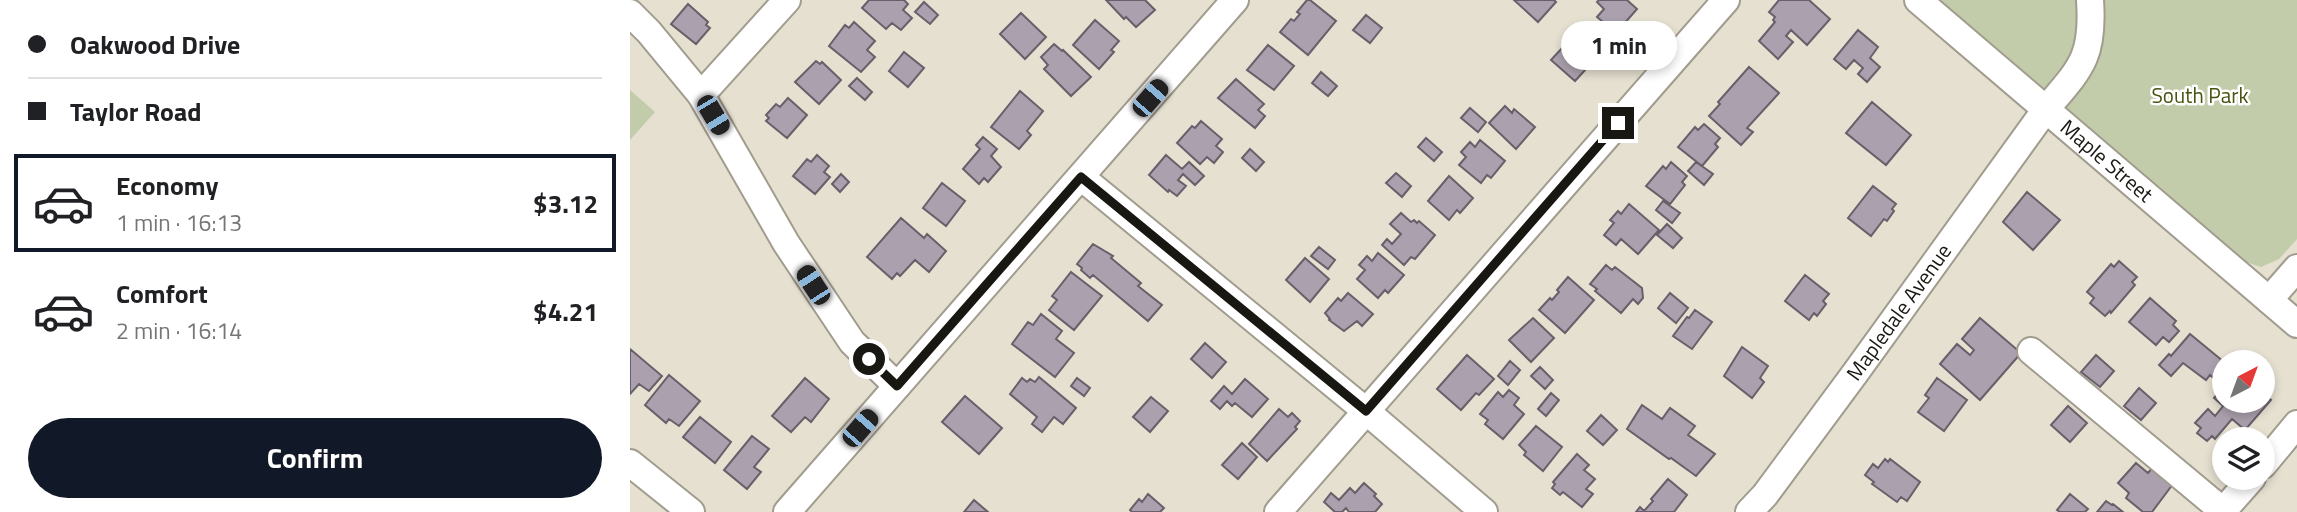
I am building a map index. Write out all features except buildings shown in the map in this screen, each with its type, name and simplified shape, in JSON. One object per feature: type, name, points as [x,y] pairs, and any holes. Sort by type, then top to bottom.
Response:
[{"type":"street","points":[[701,95],[787,0]]},
{"type":"street","points":[[787,512],[1235,0]]},
{"type":"street","points":[[1278,512],[1726,0]]},
{"type":"street","name":"Maple Street","points":[[1918,0],[2297,324]]},
{"type":"street","name":"Mapledale Avenue","points":[[1749,512],[1765,495],[2083,62],[2090,39],[2090,0]]},
{"type":"street","points":[[630,13],[701,95],[786,243],[826,306],[852,342],[897,386]]},
{"type":"street","points":[[1081,177],[1366,411],[1484,512]]},
{"type":"street","points":[[2269,300],[2297,268]]},
{"type":"street","points":[[2031,351],[2223,512],[2242,490]]},
{"type":"street","points":[[2275,450],[2297,424]]},
{"type":"street","points":[[630,463],[691,512]]},
{"type":"green space","name":"South Park","points":[[1939,0],[2297,0],[2297,239],[2279,259],[2261,267],[2243,261]]},
{"type":"green space","points":[[630,90],[655,112],[630,140]]},
{"type":"route","points":[[869,359],[897,386],[1081,177],[1366,411],[1618,123]]}]
